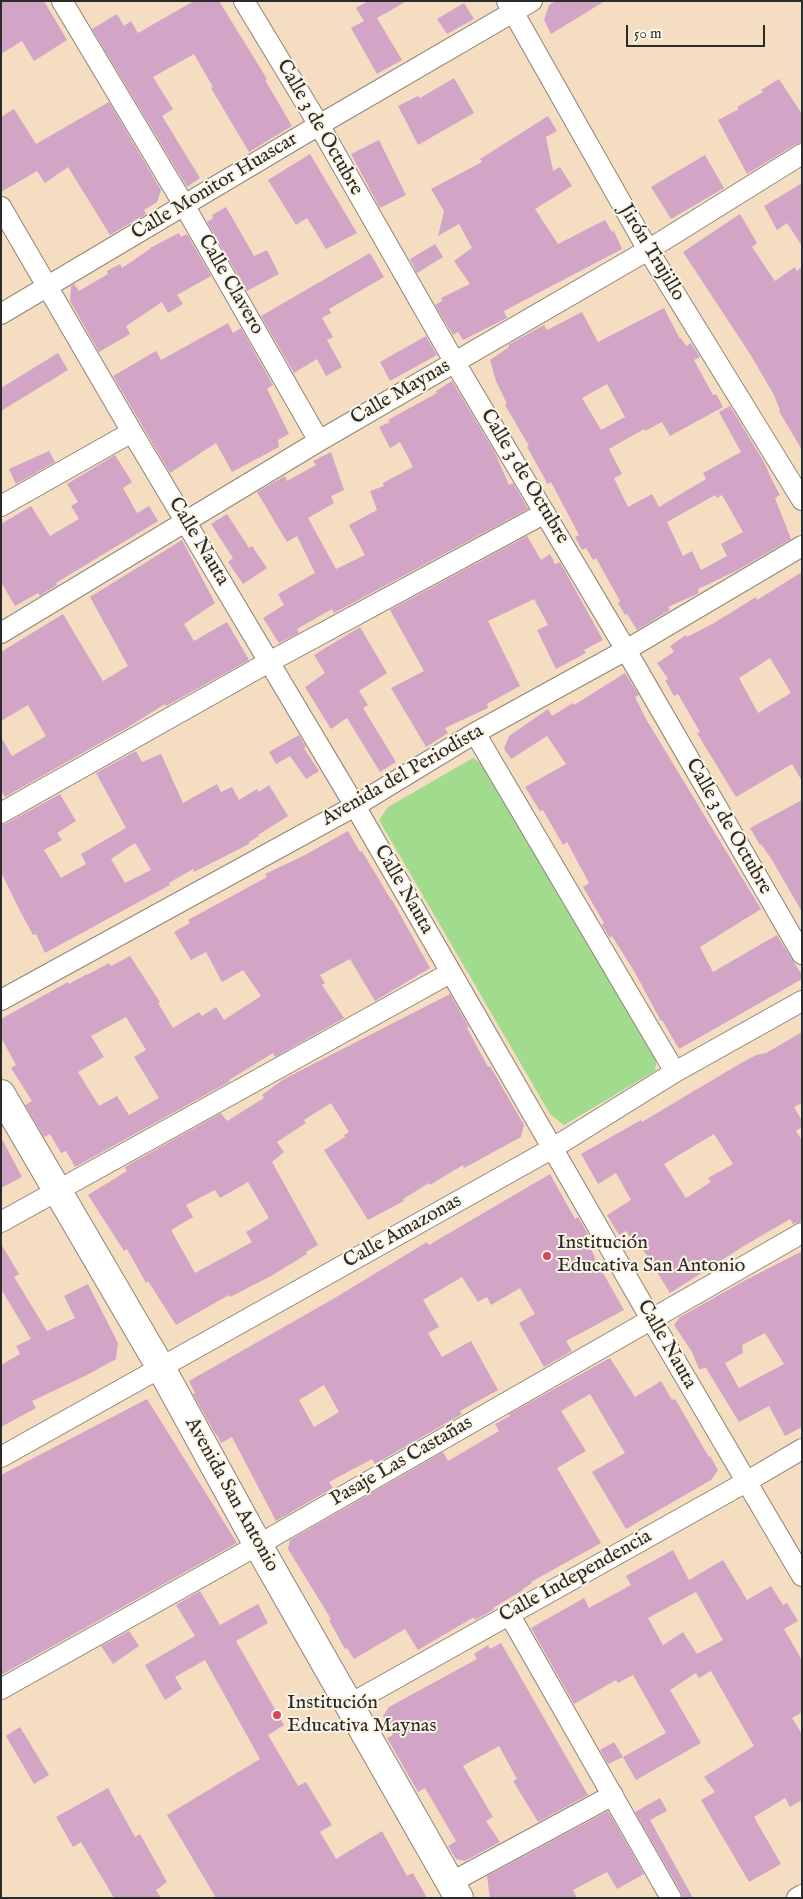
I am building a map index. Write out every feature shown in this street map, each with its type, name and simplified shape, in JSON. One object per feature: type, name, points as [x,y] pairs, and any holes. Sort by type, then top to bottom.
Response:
[{"type":"main road","name":"Avenida San Antonio","points":[[1,1094],[161,1368],[258,1545],[454,1890]]},
{"type":"street","name":"Calle Clavero","points":[[62,1],[184,205],[318,441]]},
{"type":"street","name":"Calle 3 de Octubre","points":[[244,1],[319,125],[454,361],[626,650],[802,954]]},
{"type":"street","name":"Calle Monitor Huascar","points":[[1,314],[319,125],[510,7],[532,1]]},
{"type":"street","name":"Jirón Trujillo","points":[[510,7],[648,250],[802,500]]},
{"type":"street","name":"Calle Maynas","points":[[1,632],[318,441],[648,250],[802,154]]},
{"type":"street","name":"Calle Nauta","points":[[1,207],[354,806],[802,1576]]},
{"type":"street","points":[[1,506],[132,432]]},
{"type":"street","points":[[1,813],[269,662],[545,513]]},
{"type":"street","name":"Avenida del Periodista","points":[[1,1000],[354,806],[475,733],[626,650],[802,546]]},
{"type":"street","points":[[475,733],[674,1072]]},
{"type":"street","points":[[1,1222],[450,973]]},
{"type":"street","name":"Calle Amazonas","points":[[1,1457],[552,1148],[674,1072],[802,1001]]},
{"type":"street","name":"Pasaje Las Castañas","points":[[1,1689],[258,1545],[802,1234]]},
{"type":"street","name":"Calle Independencia","points":[[350,1704],[802,1449]]},
{"type":"street","points":[[509,1614],[671,1898]]},
{"type":"street","points":[[454,1890],[613,1795]]},
{"type":"street","points":[[797,1898],[802,1895]]},
{"type":"green space","points":[[473,758],[490,770],[657,1057],[655,1071],[564,1125],[550,1114],[379,820],[388,807]]},
{"type":"building","points":[[1,1],[44,1],[67,40],[34,61],[22,41],[1,54]]},
{"type":"building","points":[[194,1],[219,1],[267,79],[265,80],[292,126],[249,152],[211,88],[213,87],[194,54],[153,77],[173,109],[162,116],[200,178],[187,187],[92,29],[117,14],[124,26],[131,21],[138,33]]},
{"type":"building","points":[[368,1],[407,1],[377,18],[402,60],[377,74],[351,28],[364,21],[356,8]]},
{"type":"building","points":[[556,1],[605,1],[551,34],[544,20],[549,5]]},
{"type":"building","points":[[464,3],[474,19],[447,34],[437,19]]},
{"type":"building","points":[[454,78],[474,113],[418,145],[398,106],[418,96],[420,98]]},
{"type":"building","points":[[779,79],[802,114],[802,142],[747,174],[718,120],[739,109],[737,107],[763,92],[761,90]]},
{"type":"building","points":[[109,102],[161,190],[157,202],[144,210],[146,214],[110,235],[68,167],[45,183],[37,171],[1,192],[1,117],[14,109],[36,144]]},
{"type":"building","points":[[548,116],[557,131],[546,137],[553,171],[560,167],[572,186],[535,209],[558,244],[605,220],[612,232],[614,231],[622,249],[504,311],[507,318],[463,340],[458,332],[453,335],[435,305],[442,301],[441,298],[470,284],[454,261],[472,248],[459,224],[438,236],[444,211],[431,189],[482,162],[480,159]]},
{"type":"building","points":[[379,140],[406,195],[380,208],[351,154]]},
{"type":"building","points":[[310,154],[357,233],[326,249],[307,218],[296,225],[268,180]]},
{"type":"building","points":[[705,155],[724,188],[671,219],[651,187]]},
{"type":"building","points":[[802,183],[802,246],[787,223],[777,230],[764,206]]},
{"type":"building","points":[[226,207],[254,256],[267,250],[279,274],[247,291],[207,222],[213,218],[212,215]]},
{"type":"building","points":[[740,214],[757,243],[752,247],[775,281],[795,267],[796,271],[802,267],[802,450],[779,411],[774,395],[750,354],[683,252]]},
{"type":"building","points":[[179,233],[181,237],[187,234],[211,276],[177,295],[183,304],[168,313],[162,302],[126,326],[130,334],[99,352],[70,301],[71,286],[74,284],[79,291],[108,274],[107,271],[120,264],[122,268],[150,248]]},
{"type":"building","points":[[435,244],[443,257],[417,273],[410,259]]},
{"type":"building","points":[[370,253],[384,277],[329,309],[331,313],[322,318],[333,337],[327,340],[342,367],[326,376],[317,359],[294,373],[261,316]]},
{"type":"building","points":[[664,308],[680,339],[686,346],[691,343],[700,357],[694,360],[713,395],[716,394],[723,407],[670,436],[662,422],[645,431],[644,429],[609,449],[622,474],[614,478],[628,507],[652,494],[659,507],[706,479],[703,473],[741,452],[719,412],[730,406],[764,462],[780,495],[775,498],[791,539],[736,571],[698,589],[699,593],[668,607],[670,610],[637,630],[618,603],[620,601],[596,558],[593,560],[586,548],[582,550],[575,537],[579,535],[551,482],[547,484],[527,447],[529,446],[505,405],[507,404],[496,381],[490,360],[509,347],[508,345],[544,325],[547,330],[582,312],[598,342]],"holes":[[[607,384],[625,417],[601,430],[582,398]],[[715,495],[717,498],[722,495],[743,532],[721,544],[727,556],[701,570],[692,551],[683,556],[667,522]]]},
{"type":"building","points":[[228,323],[233,333],[241,328],[273,385],[267,389],[289,434],[278,440],[279,447],[232,472],[216,443],[170,473],[113,376],[156,351],[161,360]]},
{"type":"building","points":[[426,336],[437,355],[390,381],[380,362]]},
{"type":"building","points":[[58,353],[68,370],[1,411],[1,388]]},
{"type":"building","points":[[452,381],[494,451],[509,485],[513,483],[528,509],[334,613],[332,609],[297,629],[299,633],[279,643],[263,618],[284,605],[278,594],[315,573],[297,536],[287,542],[257,492],[285,476],[287,481],[316,465],[313,461],[331,452],[344,490],[331,496],[334,503],[308,518],[336,569],[365,555],[349,525],[377,510],[370,491],[384,486],[383,483],[413,467],[400,442],[390,448],[379,427],[437,393],[436,391]]},
{"type":"building","points":[[49,451],[55,462],[16,484],[9,469]]},
{"type":"building","points":[[115,455],[132,482],[123,488],[137,513],[149,506],[158,521],[56,583],[57,585],[40,596],[38,593],[15,606],[1,582],[1,524],[31,506],[50,536],[79,519],[71,506],[78,502],[67,484]]},
{"type":"building","points":[[227,514],[249,548],[252,546],[267,568],[243,584],[228,562],[233,558],[211,524]]},
{"type":"building","points":[[527,536],[541,560],[550,554],[555,564],[560,562],[603,640],[584,650],[586,653],[556,669],[537,630],[548,625],[534,599],[488,621],[520,686],[487,704],[488,708],[445,728],[448,733],[426,747],[391,688],[424,671],[390,610]]},
{"type":"building","points":[[182,540],[215,603],[184,624],[194,641],[227,622],[249,660],[166,706],[165,704],[125,729],[5,797],[1,790],[1,737],[12,756],[46,736],[28,705],[1,721],[1,652],[63,614],[103,681],[128,666],[90,597]]},
{"type":"building","points":[[802,572],[802,781],[792,764],[736,797],[697,733],[700,732],[678,694],[674,696],[665,680],[668,679],[657,663],[674,652],[670,646],[686,635],[687,637],[714,623],[756,597],[757,600]],"holes":[[[770,658],[791,693],[758,713],[739,678]]]},
{"type":"building","points":[[360,627],[387,673],[359,691],[368,705],[363,708],[396,762],[380,772],[347,718],[331,729],[305,687],[325,673],[314,655]]},
{"type":"building","points":[[625,673],[639,695],[635,697],[646,719],[761,909],[700,947],[713,972],[777,935],[802,975],[802,979],[679,1049],[661,1021],[634,971],[612,936],[610,938],[602,925],[604,923],[583,887],[589,883],[567,842],[563,845],[543,810],[540,811],[525,787],[566,764],[547,736],[511,759],[504,749],[509,736],[548,709],[552,716],[573,703],[574,705]]},
{"type":"building","points":[[299,735],[306,747],[304,748],[319,771],[306,779],[290,756],[276,764],[269,752]]},
{"type":"building","points":[[136,751],[142,762],[161,754],[183,803],[217,784],[221,792],[232,787],[239,800],[257,789],[259,792],[269,785],[288,816],[258,835],[249,844],[194,872],[193,869],[169,883],[170,885],[45,953],[36,934],[33,935],[1,872],[1,825],[60,794],[76,821],[57,833],[62,840],[44,850],[61,878],[86,864],[81,854],[126,828],[96,773]],"holes":[[[135,843],[151,870],[125,883],[111,859]]]},
{"type":"building","points":[[802,800],[802,912],[772,860],[750,828]]},
{"type":"building","points":[[348,831],[392,900],[430,968],[375,1001],[350,959],[320,975],[325,983],[322,985],[344,1018],[275,1057],[273,1053],[227,1083],[75,1167],[66,1151],[61,1153],[50,1134],[44,1137],[25,1105],[32,1101],[11,1068],[16,1065],[1,1037],[1,1019],[68,982],[69,984],[109,963],[111,966],[130,956],[160,1002],[158,1003],[173,1028],[199,1012],[202,1016],[216,1007],[224,1020],[261,996],[243,970],[222,982],[206,952],[191,960],[174,932],[190,923],[188,920],[267,877],[265,874],[305,855]],"holes":[[[126,1017],[146,1050],[134,1057],[159,1098],[129,1115],[117,1096],[99,1106],[78,1072],[104,1057],[91,1036]]]},
{"type":"building","points":[[450,994],[469,1027],[467,1028],[488,1067],[490,1066],[524,1125],[521,1137],[464,1168],[463,1165],[430,1185],[429,1183],[403,1199],[404,1201],[368,1220],[324,1150],[345,1137],[344,1135],[349,1132],[331,1103],[304,1120],[306,1123],[277,1142],[284,1152],[272,1162],[318,1245],[271,1276],[230,1297],[229,1295],[176,1325],[148,1281],[146,1283],[127,1249],[124,1251],[88,1195],[127,1171],[125,1167],[221,1113],[227,1121],[264,1098],[262,1095],[284,1079]],"holes":[[[248,1182],[269,1218],[246,1232],[252,1242],[195,1273],[171,1230],[193,1217],[186,1205],[215,1190],[220,1198]]]},
{"type":"building","points":[[802,1032],[802,1103],[794,1107],[802,1121],[802,1127],[796,1131],[802,1140],[802,1221],[793,1224],[790,1219],[670,1293],[642,1248],[639,1251],[626,1231],[619,1235],[607,1215],[631,1200],[616,1173],[598,1184],[581,1154],[641,1120],[642,1122],[756,1055],[766,1053]],"holes":[[[714,1134],[733,1164],[708,1178],[711,1182],[686,1198],[664,1164]]]},
{"type":"building","points":[[1,1137],[22,1177],[1,1188]]},
{"type":"building","points":[[550,1174],[575,1219],[578,1217],[588,1234],[584,1237],[624,1310],[566,1341],[572,1351],[544,1367],[519,1323],[535,1314],[520,1288],[491,1305],[487,1297],[478,1302],[462,1277],[423,1300],[439,1327],[428,1333],[442,1357],[471,1341],[498,1390],[460,1411],[462,1414],[375,1464],[372,1459],[329,1482],[333,1488],[276,1521],[232,1437],[221,1443],[193,1394],[195,1393],[189,1381],[333,1299],[427,1242],[429,1245]],"holes":[[[324,1385],[339,1412],[314,1427],[299,1400]]]},
{"type":"building","points":[[1,1244],[19,1274],[14,1277],[47,1331],[75,1318],[64,1296],[88,1284],[118,1343],[116,1359],[32,1401],[36,1408],[1,1427],[1,1365],[20,1354],[16,1346],[31,1339],[1,1289]]},
{"type":"building","points":[[802,1251],[802,1427],[785,1436],[769,1406],[739,1422],[706,1368],[699,1369],[692,1352],[674,1325],[680,1317]],"holes":[[[765,1333],[784,1364],[739,1388],[725,1363],[743,1353],[742,1345]]]},
{"type":"building","points":[[610,1358],[635,1397],[661,1381],[672,1400],[675,1399],[718,1470],[711,1480],[626,1529],[592,1472],[625,1453],[590,1394],[561,1411],[586,1451],[557,1468],[601,1543],[531,1582],[523,1590],[486,1614],[475,1620],[474,1617],[418,1650],[405,1629],[354,1659],[347,1648],[345,1649],[329,1620],[331,1619],[288,1549],[290,1540],[443,1452],[448,1461],[499,1431],[495,1424],[510,1416],[509,1414]]},
{"type":"building","points":[[147,1399],[237,1543],[1,1675],[1,1475]]},
{"type":"building","points":[[673,1550],[689,1580],[723,1560],[747,1600],[771,1586],[783,1605],[787,1603],[798,1621],[784,1629],[802,1660],[802,1712],[792,1718],[802,1734],[802,1800],[790,1807],[785,1798],[754,1817],[781,1864],[749,1882],[701,1800],[715,1792],[704,1777],[754,1746],[711,1671],[699,1678],[696,1673],[670,1690],[701,1743],[636,1780],[623,1757],[666,1733],[633,1675],[618,1683],[616,1680],[574,1704],[531,1628],[584,1598],[589,1608],[631,1585],[626,1576]],"holes":[[[696,1592],[723,1640],[697,1654],[683,1632],[663,1645],[648,1618]]]},
{"type":"building","points":[[200,1591],[220,1625],[258,1604],[268,1623],[236,1641],[284,1725],[268,1735],[298,1786],[306,1782],[332,1825],[320,1832],[336,1859],[382,1831],[407,1876],[413,1873],[427,1898],[216,1898],[167,1815],[260,1759],[205,1660],[175,1677],[182,1689],[165,1700],[145,1665],[195,1636],[176,1605]]},
{"type":"building","points":[[129,1631],[139,1646],[113,1664],[101,1646]]},
{"type":"building","points":[[501,1643],[588,1795],[538,1822],[513,1781],[517,1779],[499,1746],[463,1766],[493,1817],[486,1821],[500,1842],[465,1861],[456,1859],[448,1846],[456,1841],[425,1788],[418,1792],[387,1738],[393,1735],[383,1716],[389,1707],[477,1659],[474,1654],[488,1645],[490,1649]]},
{"type":"building","points":[[20,1727],[49,1775],[34,1784],[6,1736]]},
{"type":"building","points":[[614,1742],[623,1757],[608,1764],[600,1750]]},
{"type":"building","points":[[108,1788],[135,1837],[140,1834],[167,1882],[156,1890],[161,1898],[114,1898],[81,1842],[73,1847],[56,1817]]},
{"type":"building","points":[[660,1798],[667,1811],[650,1820],[693,1898],[683,1898],[635,1812]]},
{"type":"building","points":[[608,1811],[644,1874],[617,1889],[607,1872],[573,1890],[577,1898],[490,1898],[487,1876]]},
{"type":"place","name":"Institución Educativa San Antonio","points":[[547,1256]]},
{"type":"place","name":"Institución Educativa Maynas","points":[[277,1715]]}]
